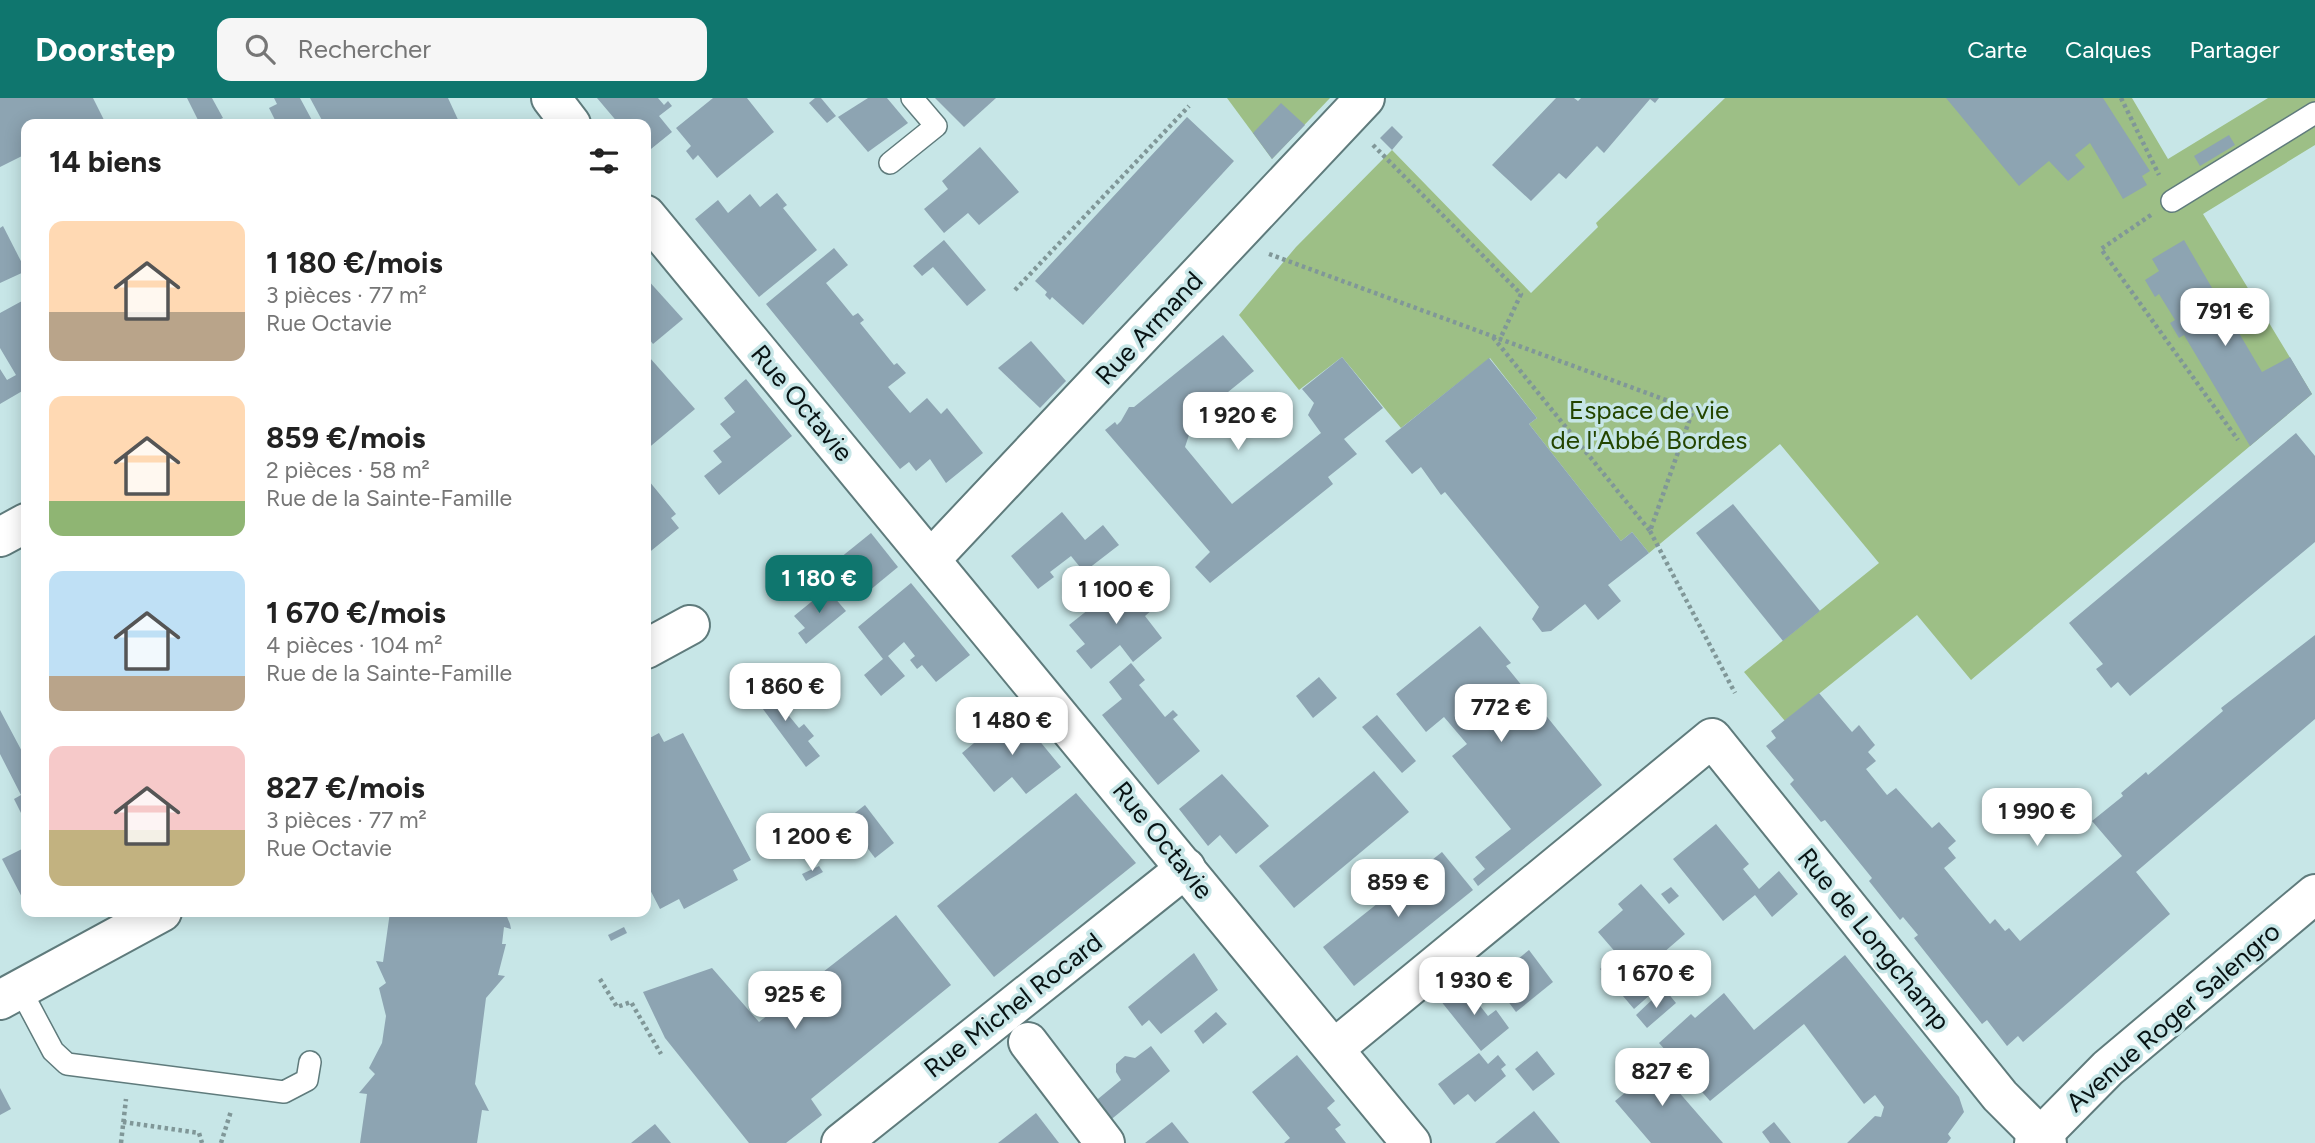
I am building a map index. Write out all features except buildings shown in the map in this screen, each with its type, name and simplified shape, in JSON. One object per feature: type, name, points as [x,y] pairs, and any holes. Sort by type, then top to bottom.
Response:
[{"type":"street","points":[[551,98],[567,119]]},
{"type":"street","name":"Rue Armand","points":[[932,558],[1365,98]]},
{"type":"street","name":"Rue Octavie","points":[[651,221],[932,558],[1411,1143]]},
{"type":"street","points":[[0,537],[21,526]]},
{"type":"street","points":[[651,646],[690,625]]},
{"type":"street","name":"Rue de Longchamp","points":[[1335,1048],[1712,738],[2000,1096],[2041,1141]]},
{"type":"street","name":"Rue Michel Rocard","points":[[841,1143],[1186,868]]},
{"type":"street","name":"Avenue Roger Salengro","points":[[2041,1141],[2108,1068],[2315,894]]},
{"type":"street","points":[[10,995],[153,917]]},
{"type":"street","points":[[1028,1042],[1105,1143]]},
{"type":"lane","points":[[890,163],[936,126],[912,98]]},
{"type":"lane","points":[[2172,201],[2315,113]]},
{"type":"lane","points":[[10,995],[67,1065],[284,1092],[307,1080],[310,1062]]},
{"type":"path","points":[[2121,98],[2172,201],[2101,249],[2238,440]]},
{"type":"path","points":[[1015,290],[1189,106]]},
{"type":"path","points":[[1373,145],[1521,293],[1500,339]]},
{"type":"path","points":[[1265,253],[1693,410],[1650,531]]},
{"type":"path","points":[[1492,336],[1650,531],[1735,692]]},
{"type":"path","points":[[600,979],[617,1007],[631,1003],[661,1054]]},
{"type":"path","points":[[121,1143],[128,1073]]},
{"type":"path","points":[[123,1122],[199,1133],[202,1143]]},
{"type":"green space","points":[[1227,98],[1330,98],[1272,159]]},
{"type":"green space","name":"Espace de vie de l'Abbé Bordes","points":[[1725,98],[2132,98],[2168,159],[2268,98],[2315,98],[2315,145],[2203,214],[2312,394],[1971,680],[1917,615],[1785,721],[1744,672],[1879,563],[1780,444],[1649,553],[1632,532],[1621,541],[1529,424],[1537,418],[1490,358],[1401,428],[1342,357],[1299,390],[1239,315],[1296,247],[1392,150],[1531,293],[1598,227],[1596,223]]}]
